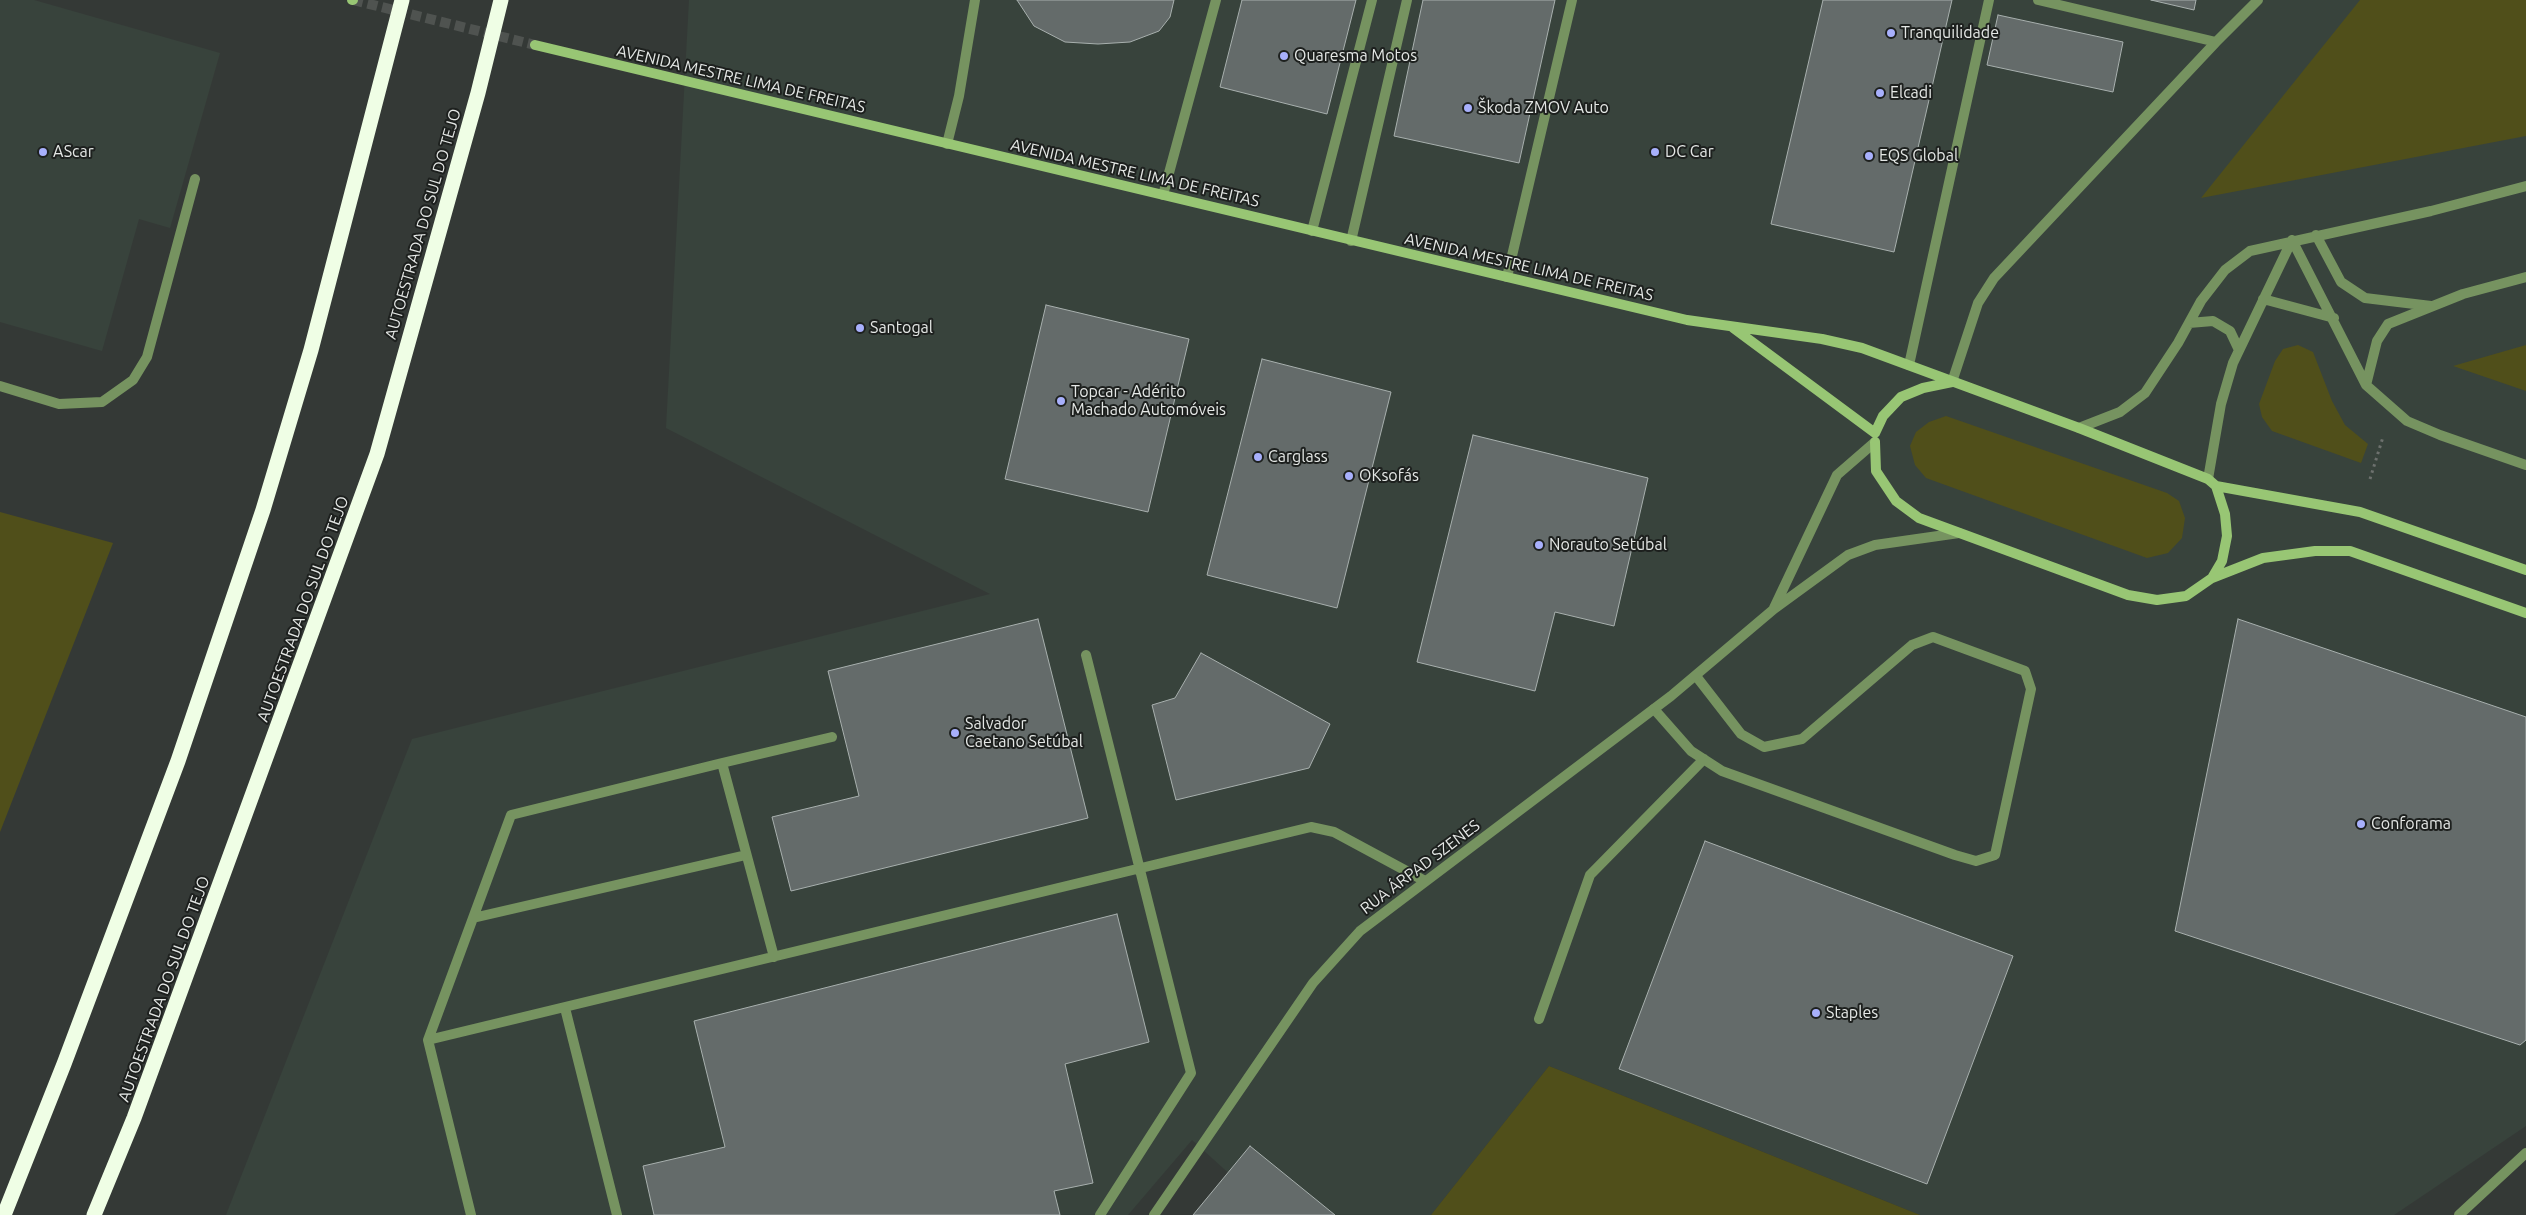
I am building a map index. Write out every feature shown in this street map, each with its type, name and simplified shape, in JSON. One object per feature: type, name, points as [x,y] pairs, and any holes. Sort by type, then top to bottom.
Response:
[{"type":"highway","points":[[4,1215],[64,1064],[174,770],[263,510],[310,350],[402,0]]},
{"type":"highway","name":"AUTOESTRADA DO SUL DO TEJO","points":[[94,1215],[134,1118],[377,454],[478,93],[501,0]]},
{"type":"main road","name":"AVENIDA MESTRE LIMA DE FREITAS","points":[[535,45],[1687,320],[1822,338],[1862,348],[2080,428],[2212,482]]},
{"type":"main road","name":"AVENIDA MESTRE LIMA DE FREITAS","points":[[1729,325],[1875,438]]},
{"type":"main road","points":[[1952,382],[1923,388],[1901,397],[1883,416],[1875,438],[1876,471],[1896,501],[1919,518],[2128,595],[2157,600],[2186,596],[2212,578],[2263,558],[2315,551],[2350,551],[2526,613]]},
{"type":"main road","points":[[2212,482],[2360,512],[2526,570]]},
{"type":"main road","points":[[2212,482],[2225,514],[2227,536],[2222,561],[2212,578]]},
{"type":"street","points":[[948,144],[959,96],[975,0]]},
{"type":"street","points":[[1163,195],[1216,0]]},
{"type":"street","points":[[1312,231],[1372,0]]},
{"type":"street","points":[[1351,241],[1407,0]]},
{"type":"street","points":[[1507,277],[1572,0]]},
{"type":"street","points":[[1909,365],[1989,0]]},
{"type":"street","points":[[2038,0],[2216,42]]},
{"type":"street","points":[[1952,382],[1978,302],[1994,278],[2216,42],[2258,0]]},
{"type":"street","points":[[0,386],[60,404],[102,402],[133,380],[148,356],[195,179]]},
{"type":"street","points":[[2080,428],[2120,412],[2145,393],[2224,270],[2250,251],[2526,186]]},
{"type":"street","points":[[2316,235],[2341,282],[2365,298],[2432,306]]},
{"type":"street","points":[[2212,482],[2221,404],[2233,363],[2292,240]]},
{"type":"street","points":[[2292,240],[2334,318],[2366,385],[2407,421],[2526,466]]},
{"type":"street","points":[[2366,385],[2377,341],[2388,324],[2463,294],[2526,277]]},
{"type":"street","points":[[2263,299],[2334,318]]},
{"type":"street","points":[[2189,323],[2213,320],[2230,331],[2239,350]]},
{"type":"street","name":"RUA ÁRPAD SZENES","points":[[1774,609],[1837,475],[1875,438]]},
{"type":"street","name":"RUA ÁRPAD SZENES","points":[[1154,1215],[1313,983],[1360,931],[1654,709],[1696,676],[1774,609],[1848,555],[1875,545],[1959,533]]},
{"type":"street","points":[[1654,709],[1691,751],[1722,771],[1754,784],[1976,861],[1995,855],[2030,689],[2025,671],[1933,638],[1912,645],[1802,739],[1764,747],[1741,734],[1696,676]]},
{"type":"street","points":[[1086,656],[1192,1073],[1100,1215]]},
{"type":"street","points":[[471,1215],[428,1040],[510,815],[832,737]]},
{"type":"street","points":[[1539,1019],[1590,876],[1704,759]]},
{"type":"street","points":[[722,763],[774,957]]},
{"type":"street","points":[[428,1040],[1311,827],[1334,832],[1425,881]]},
{"type":"street","points":[[473,918],[746,855]]},
{"type":"street","points":[[565,1008],[617,1215]]},
{"type":"street","points":[[2459,1215],[2526,1153]]},
{"type":"path","points":[[2370,479],[2383,437]]},
{"type":"shaded area","points":[[0,0],[34,0],[220,53],[170,228],[139,219],[102,351],[0,322]]},
{"type":"shaded area","points":[[689,0],[2526,0],[2526,1126],[2394,1215],[1920,1215],[1549,1066],[1431,1215],[1275,1215],[1192,1140],[1128,1215],[226,1215],[412,739],[990,594],[666,428]]},
{"type":"shaded area","points":[[2360,0],[2526,0],[2526,136],[2201,198]]},
{"type":"shaded area","points":[[2298,345],[2313,352],[2332,401],[2345,425],[2368,444],[2361,463],[2272,431],[2262,417],[2259,404],[2275,361],[2283,349]]},
{"type":"shaded area","points":[[2526,345],[2526,391],[2453,366]]},
{"type":"shaded area","points":[[1946,416],[2167,493],[2179,501],[2185,518],[2182,538],[2168,553],[2147,558],[1926,478],[1915,465],[1910,446],[1916,432],[1929,422]]},
{"type":"shaded area","points":[[0,512],[113,543],[0,832]]},
{"type":"shaded area","points":[[1549,1066],[1920,1215],[1431,1215]]},
{"type":"building","points":[[1017,0],[1174,0],[1170,17],[1159,31],[1130,42],[1098,44],[1065,42],[1034,26]]},
{"type":"building","points":[[1242,0],[1356,0],[1327,114],[1220,87]]},
{"type":"building","points":[[1423,0],[1555,0],[1519,163],[1394,136]]},
{"type":"building","points":[[1823,0],[1952,0],[1894,252],[1771,224]]},
{"type":"building","points":[[2151,0],[2196,0],[2194,10]]},
{"type":"building","points":[[1998,15],[2123,42],[2113,92],[1987,65]]},
{"type":"building","points":[[1046,305],[1189,339],[1148,512],[1005,479]]},
{"type":"building","points":[[1262,359],[1391,392],[1337,608],[1207,575]]},
{"type":"building","name":"Norauto Setúbal","points":[[1473,435],[1648,478],[1614,626],[1555,612],[1535,691],[1417,662]]},
{"type":"building","name":"Salvador Caetano Setúbal","points":[[1038,619],[1088,818],[791,891],[772,817],[859,796],[828,671]]},
{"type":"building","name":"Conforama","points":[[2238,619],[2526,717],[2526,1040],[2520,1045],[2175,931]]},
{"type":"building","points":[[1201,653],[1330,724],[1309,768],[1176,800],[1152,705],[1175,698]]},
{"type":"building","name":"Staples","points":[[1705,841],[2013,956],[1927,1184],[1619,1069]]},
{"type":"building","points":[[1117,914],[1149,1042],[1065,1064],[1093,1183],[1054,1191],[1060,1215],[654,1215],[643,1166],[725,1147],[694,1021]]},
{"type":"building","points":[[1250,1146],[1335,1215],[1193,1215]]},
{"type":"tunnel","points":[[353,0],[535,45]]},
{"type":"place","name":"Tranquilidade","points":[[1891,33]]},
{"type":"place","name":"Quaresma Motos","points":[[1284,56]]},
{"type":"place","name":"Elcadi","points":[[1880,93]]},
{"type":"place","name":"Škoda ZMOV Auto","points":[[1468,108]]},
{"type":"place","name":"AScar","points":[[43,152]]},
{"type":"place","name":"DC Car","points":[[1655,152]]},
{"type":"place","name":"EQS Global","points":[[1869,156]]},
{"type":"place","name":"Santogal","points":[[860,328]]},
{"type":"place","name":"Topcar - Adérito Machado Automóveis","points":[[1061,401]]},
{"type":"place","name":"Carglass","points":[[1258,457]]},
{"type":"place","name":"OKsofás","points":[[1349,476]]},
{"type":"place","name":"Norauto Setúbal","points":[[1539,545]]},
{"type":"place","name":"Salvador Caetano Setúbal","points":[[955,733]]},
{"type":"place","name":"Conforama","points":[[2361,824]]},
{"type":"place","name":"Staples","points":[[1816,1013]]}]
